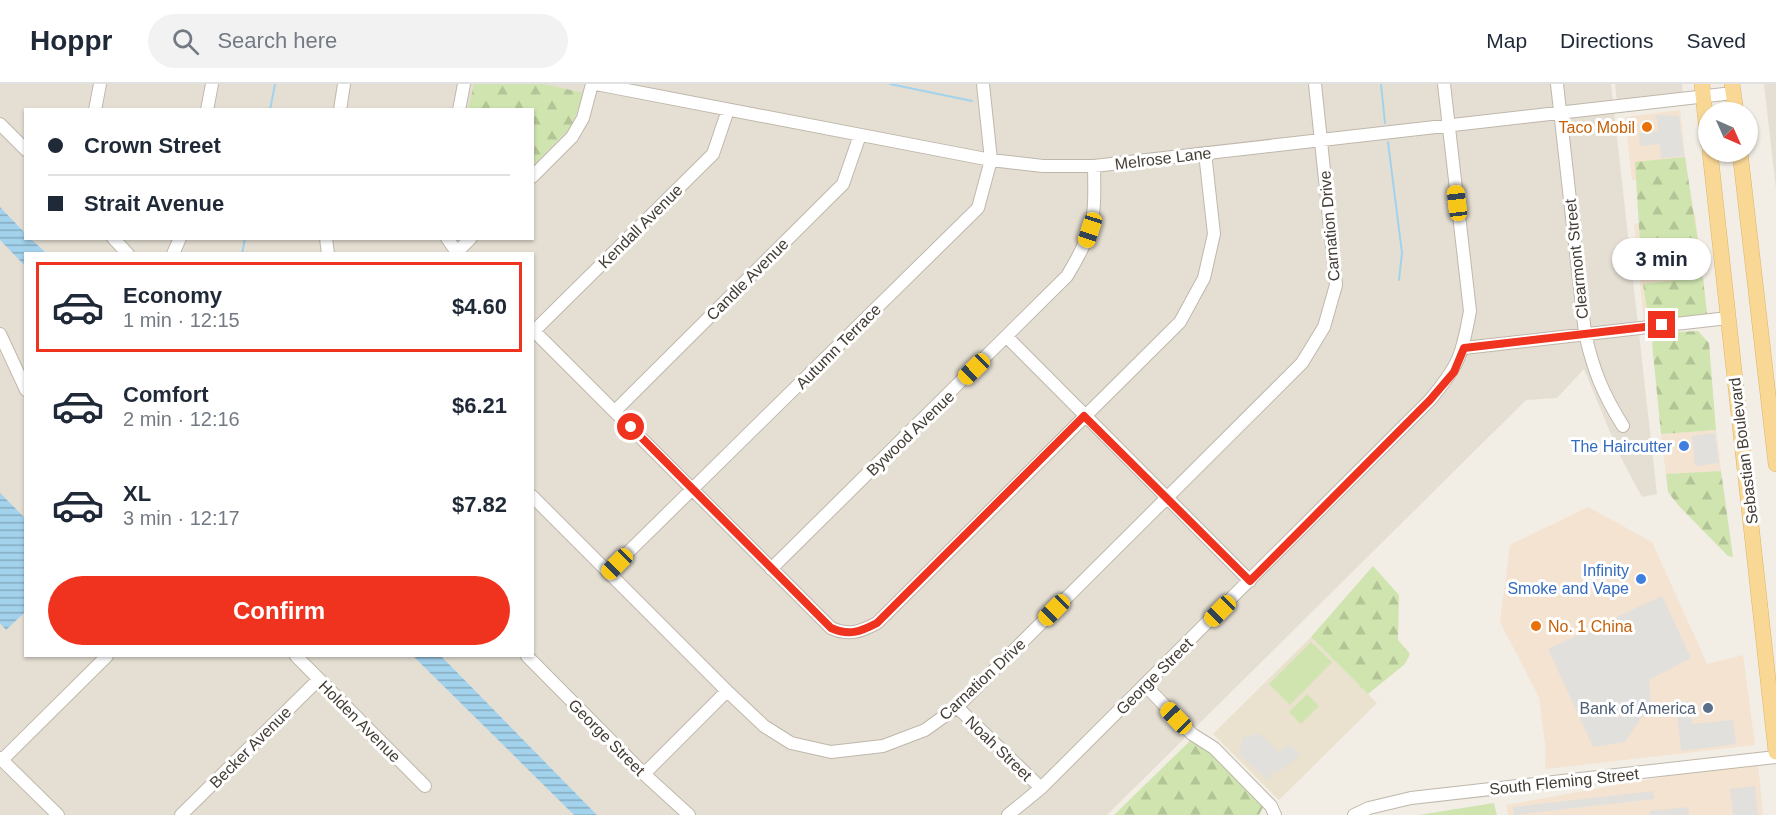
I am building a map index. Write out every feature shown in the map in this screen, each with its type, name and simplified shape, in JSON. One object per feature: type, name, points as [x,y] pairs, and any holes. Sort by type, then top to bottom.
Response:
[{"type":"main road","name":"Sebastian Boulevard","points":[[1711,162],[1776,752]]},
{"type":"main road","name":"Sebastian Boulevard","points":[[1741,162],[1776,464]]},
{"type":"street","points":[[95,108],[100,84]]},
{"type":"street","points":[[207,108],[212,84]]},
{"type":"street","points":[[340,108],[344,84]]},
{"type":"street","points":[[459,108],[464,84]]},
{"type":"street","points":[[534,175],[572,137],[583,118],[594,84]]},
{"type":"street","name":"Melrose Lane","points":[[594,84],[991,160],[1043,166],[1094,166],[1560,112],[1703,90],[1733,88]]},
{"type":"street","name":"Autumn Terrace","points":[[608,572],[978,208],[991,160],[983,84]]},
{"type":"street","name":"Carnation Drive","points":[[534,498],[727,691],[764,726],[791,743],[831,752],[883,746],[925,730],[957,707],[1302,363],[1324,327],[1336,285],[1315,84]]},
{"type":"street","name":"George Street","points":[[1008,815],[1041,788],[1145,686],[1430,400],[1454,372],[1464,348],[1470,311],[1444,84]]},
{"type":"street","name":"Clearmont Street","points":[[1557,84],[1585,333],[1593,370],[1604,396],[1623,426]]},
{"type":"street","name":"Kendall Avenue","points":[[534,329],[713,154],[728,110]]},
{"type":"street","points":[[0,124],[24,148]]},
{"type":"street","name":"Candle Avenue","points":[[615,411],[843,184],[860,135]]},
{"type":"street","points":[[534,331],[831,628],[843,634],[859,633],[877,623],[1180,322],[1204,278],[1214,234],[1205,153]]},
{"type":"street","name":"Bywood Avenue","points":[[771,569],[1067,276],[1085,246],[1095,214],[1094,166]]},
{"type":"street","points":[[115,240],[126,252]]},
{"type":"street","points":[[459,252],[469,240]]},
{"type":"street","points":[[1464,348],[1728,318]]},
{"type":"street","points":[[0,334],[24,386]]},
{"type":"street","points":[[1007,337],[1250,581]]},
{"type":"street","points":[[58,815],[1,759],[106,657]]},
{"type":"street","name":"Holden Avenue","points":[[297,657],[425,786]]},
{"type":"street","name":"George Street","points":[[528,657],[644,774],[690,815]]},
{"type":"street","name":"Becker Avenue","points":[[181,815],[319,679]]},
{"type":"street","points":[[1145,686],[1192,734],[1214,748],[1271,806],[1275,815]]},
{"type":"street","points":[[644,774],[727,691]]},
{"type":"street","name":"Noah Street","points":[[957,707],[1041,788]]},
{"type":"street","name":"South Fleming Street","points":[[1354,815],[1369,808],[1411,798],[1776,757]]},
{"type":"shaded area","points":[[0,84],[1611,84],[1657,494],[1642,497],[1620,456],[1584,369],[1557,398],[1526,400],[1107,815],[597,815],[442,657],[534,657],[534,252],[44,252],[32,240],[534,240],[534,108],[24,108],[24,232],[0,207]]},
{"type":"shaded area","points":[[1615,84],[1682,84],[1683,93],[1617,102]]},
{"type":"shaded area","points":[[1764,84],[1776,84],[1776,189]]},
{"type":"shaded area","points":[[1680,110],[1687,174],[1632,180],[1625,117]]},
{"type":"shaded area","points":[[1656,115],[1679,116],[1684,156],[1661,158],[1660,144],[1640,146],[1639,133],[1658,131]]},
{"type":"shaded area","points":[[1695,214],[1707,315],[1644,322],[1634,224]]},
{"type":"shaded area","points":[[0,240],[24,265],[24,657],[414,657],[574,815],[0,815]]},
{"type":"shaded area","points":[[1716,430],[1721,471],[1666,474],[1661,434]]},
{"type":"shaded area","points":[[1715,433],[1719,463],[1695,466],[1692,436]]},
{"type":"shaded area","points":[[1588,507],[1652,542],[1707,664],[1743,655],[1755,745],[1545,769],[1546,750],[1539,697],[1500,622],[1510,545]]},
{"type":"shaded area","points":[[1662,596],[1691,658],[1649,680],[1651,703],[1625,742],[1593,747],[1548,649]]},
{"type":"shaded area","points":[[1311,637],[1377,703],[1279,800],[1213,734]]},
{"type":"shaded area","points":[[1689,701],[1692,724],[1733,720],[1736,744],[1681,751],[1676,702]]},
{"type":"shaded area","points":[[1259,733],[1278,752],[1290,745],[1300,755],[1280,771],[1273,771],[1268,780],[1239,754],[1243,737],[1253,737],[1253,734]]},
{"type":"shaded area","points":[[1758,764],[1763,815],[1508,815],[1506,805],[1667,776]]},
{"type":"shaded area","points":[[1755,786],[1758,815],[1733,815],[1730,789]]},
{"type":"shaded area","points":[[1653,791],[1654,799],[1514,815],[1513,807]]},
{"type":"shaded area","points":[[1688,807],[1689,815],[1650,815],[1650,811]]},
{"type":"green space","points":[[474,84],[544,84],[584,93],[571,127],[534,165],[534,108],[468,108]]},
{"type":"green space","points":[[1685,157],[1699,248],[1663,254],[1663,250],[1647,252],[1647,258],[1641,259],[1635,162]]},
{"type":"green space","points":[[1703,277],[1707,315],[1649,322],[1643,284]]},
{"type":"green space","points":[[1698,331],[1709,343],[1716,430],[1661,434],[1652,343],[1659,333]]},
{"type":"green space","points":[[1721,471],[1733,557],[1728,556],[1668,492],[1666,474]]},
{"type":"green space","points":[[1373,566],[1399,595],[1398,640],[1410,654],[1405,664],[1368,694],[1311,637]]},
{"type":"green space","points":[[1311,642],[1332,662],[1290,705],[1269,684]]},
{"type":"green space","points":[[1307,694],[1319,706],[1301,724],[1289,712]]},
{"type":"green space","points":[[1192,739],[1220,759],[1264,805],[1259,815],[1114,815]]},
{"type":"green space","points":[[1494,803],[1497,815],[1419,815]]},
{"type":"water","points":[[0,207],[24,232],[24,240],[32,240],[45,252],[24,252],[24,265],[0,240]]},
{"type":"water","points":[[0,493],[24,517],[24,613],[6,630],[0,623]]},
{"type":"water","points":[[414,657],[442,657],[597,815],[574,815]]},
{"type":"waterway","points":[[270,108],[275,84]]},
{"type":"waterway","points":[[890,84],[972,101]]},
{"type":"waterway","points":[[1381,84],[1385,123]]},
{"type":"waterway","points":[[1388,142],[1402,253],[1399,280]]},
{"type":"waterway","points":[[242,252],[245,240]]},
{"type":"place","name":"Taco Mobil","points":[[1647,127]]},
{"type":"place","name":"The Haircutter","points":[[1684,446]]},
{"type":"place","name":"Infinity Smoke and Vape","points":[[1641,579]]},
{"type":"place","name":"No. 1 China","points":[[1536,626]]},
{"type":"place","name":"Bank of America","points":[[1708,708]]},
{"type":"route","points":[[631,427],[831,628],[843,634],[859,633],[877,623],[1084,416],[1250,581],[1430,400],[1454,372],[1464,348],[1662,325]]}]
